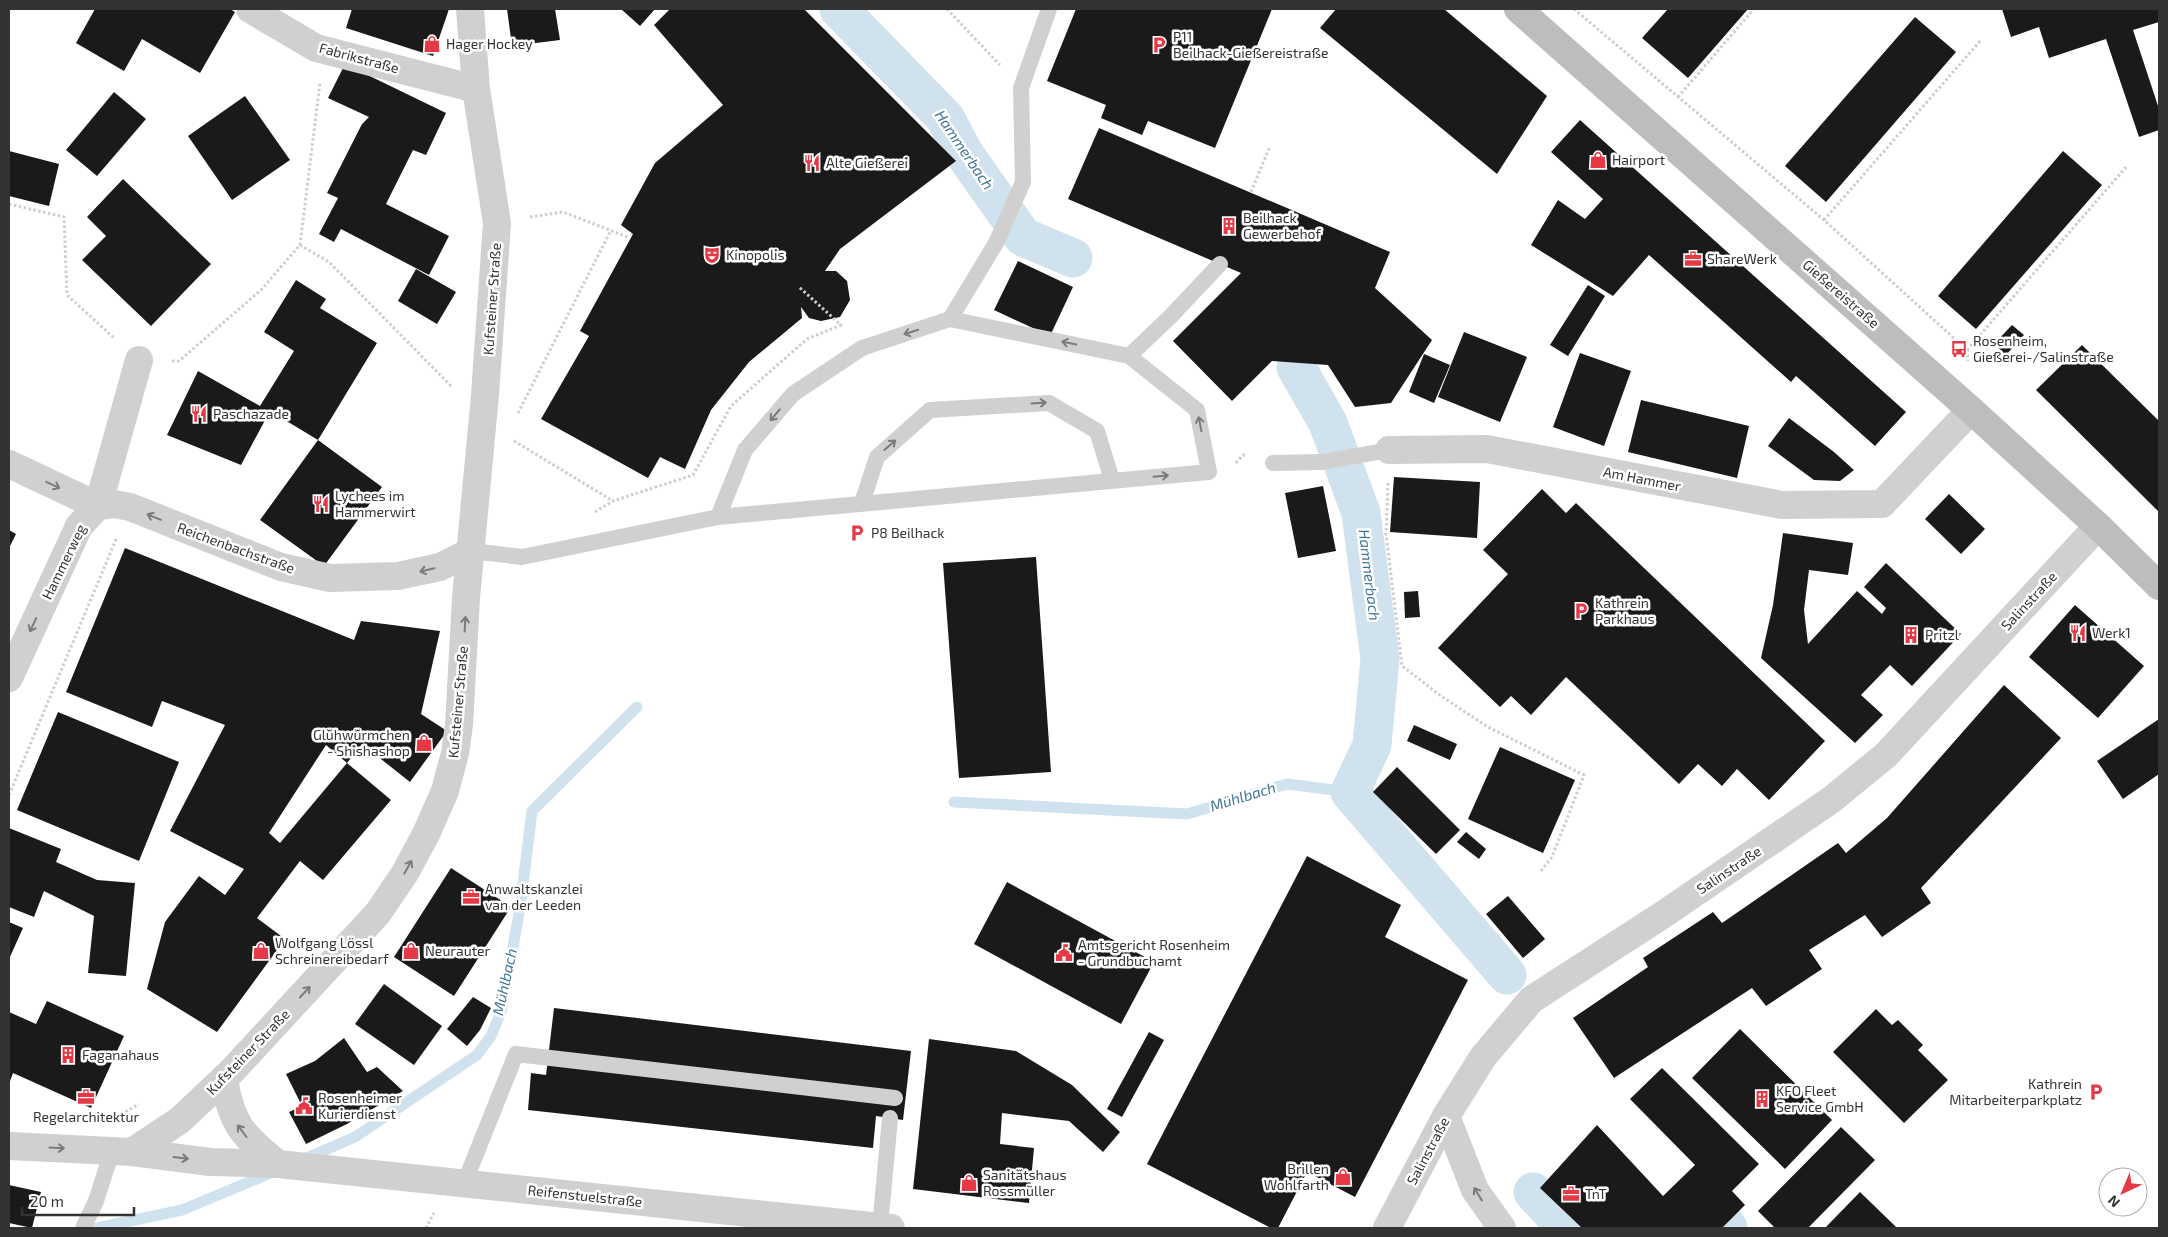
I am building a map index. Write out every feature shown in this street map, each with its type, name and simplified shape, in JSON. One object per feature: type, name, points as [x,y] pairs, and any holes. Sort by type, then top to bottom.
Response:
[{"type":"main road","name":"Gießereistraße","points":[[1518,9],[1971,410],[2098,526],[2159,586]]},
{"type":"street","name":"Fabrikstraße","points":[[250,9],[316,48],[476,89]]},
{"type":"street","name":"Kufsteiner Straße","points":[[122,1152],[180,1120],[224,1078],[378,913],[405,873],[426,834],[445,791],[455,753],[459,725],[466,598],[472,551],[485,395],[497,223],[476,89],[470,9]]},
{"type":"street","name":"Hammerweg","points":[[9,678],[79,526],[98,506],[139,360]]},
{"type":"street","name":"Am Hammer","points":[[1389,450],[1487,449],[1782,505],[1882,504],[1971,410]]},
{"type":"street","name":"Reichenbachstraße","points":[[9,464],[98,506],[114,504],[130,507],[281,567],[330,578],[398,576],[440,567],[472,551]]},
{"type":"street","name":"Salinstraße","points":[[1387,1228],[1446,1116],[1483,1056],[1531,1000],[1664,914],[1823,805],[1886,755],[2098,526]]},
{"type":"street","points":[[224,1078],[228,1103],[236,1123],[248,1139],[278,1164]]},
{"type":"street","points":[[1446,1116],[1475,1190],[1502,1228]]},
{"type":"street","points":[[9,1146],[122,1152]]},
{"type":"street","name":"Reifenstuelstraße","points":[[122,1152],[210,1162],[278,1164],[886,1228]]},
{"type":"lane","points":[[950,319],[996,243],[1023,182],[1021,88],[1048,9]]},
{"type":"lane","points":[[1129,356],[1171,316],[1220,264]]},
{"type":"lane","points":[[472,551],[522,557],[718,517],[1209,472],[1197,410],[1129,356],[950,319],[862,348],[793,394],[745,450],[718,517]]},
{"type":"lane","points":[[862,503],[877,456],[930,410],[1048,403],[1097,431],[1112,480]]},
{"type":"lane","name":"Am Hammer","points":[[1273,464],[1322,462],[1389,450]]},
{"type":"lane","points":[[464,1184],[516,1054],[895,1098]]},
{"type":"lane","points":[[886,1228],[890,1118]]},
{"type":"lane","points":[[83,1228],[122,1152]]},
{"type":"path","points":[[947,9],[1021,88]]},
{"type":"path","points":[[1574,9],[1824,220],[1967,350],[1971,410]]},
{"type":"path","points":[[1678,97],[1754,9]]},
{"type":"path","points":[[1824,220],[1981,40]]},
{"type":"path","points":[[9,204],[64,217],[67,295],[139,360],[179,362],[261,290],[300,245],[321,76],[316,48]]},
{"type":"path","points":[[1251,192],[1270,146]]},
{"type":"path","points":[[1967,350],[2127,166]]},
{"type":"path","points":[[497,223],[563,212],[630,238]]},
{"type":"path","points":[[515,419],[611,230]]},
{"type":"path","points":[[300,245],[330,262],[453,388],[485,395]]},
{"type":"path","points":[[588,516],[613,501],[693,475],[731,406],[807,339],[841,326],[799,287]]},
{"type":"path","points":[[506,436],[613,501]]},
{"type":"path","points":[[1389,450],[1386,534],[1402,666],[1441,696],[1488,727],[1584,775],[1552,857],[1540,871]]},
{"type":"path","points":[[1209,472],[1232,468],[1243,455],[1273,464]]},
{"type":"path","points":[[9,795],[130,507]]},
{"type":"path","points":[[107,1117],[116,1118],[141,1103]]},
{"type":"building","points":[[95,9],[230,9],[235,12],[200,73],[142,39],[124,71],[76,43]]},
{"type":"building","points":[[352,9],[449,9],[433,56],[346,28]]},
{"type":"building","points":[[507,9],[555,9],[560,40],[512,46]]},
{"type":"building","points":[[621,9],[655,9],[640,26]]},
{"type":"building","points":[[670,9],[804,9],[956,161],[840,249],[825,271],[836,271],[847,281],[850,300],[840,317],[821,321],[809,318],[801,307],[802,318],[749,362],[711,410],[685,469],[660,457],[648,478],[541,419],[589,336],[580,331],[633,234],[621,225],[655,163],[723,105],[654,25]]},
{"type":"building","name":"P11 Beilhack-Gießereistraße","points":[[1076,9],[1272,9],[1215,148],[1148,121],[1142,135],[1101,118],[1106,105],[1047,81]]},
{"type":"building","points":[[1336,9],[1444,9],[1547,96],[1497,174],[1320,28]]},
{"type":"building","points":[[1668,9],[1748,9],[1688,78],[1642,38]]},
{"type":"building","points":[[2002,9],[2159,9],[2159,22],[2133,30],[2159,109],[2159,130],[2139,137],[2106,39],[2049,58],[2039,27],[2011,37]]},
{"type":"building","points":[[1915,17],[1956,52],[1826,202],[1785,166]]},
{"type":"building","points":[[345,64],[446,113],[426,155],[413,150],[386,204],[449,236],[429,275],[341,229],[334,242],[319,234],[338,198],[327,193],[362,124],[369,117],[328,98]]},
{"type":"building","points":[[114,92],[146,119],[97,176],[66,150]]},
{"type":"building","points":[[245,96],[290,160],[232,200],[188,136]]},
{"type":"building","points":[[1580,120],[1906,412],[1875,446],[1796,376],[1791,382],[1649,255],[1613,296],[1531,245],[1558,200],[1585,219],[1603,199],[1551,152]]},
{"type":"building","points":[[1099,128],[1390,252],[1375,288],[1432,340],[1391,403],[1355,407],[1328,365],[1272,361],[1232,401],[1173,341],[1241,273],[1068,199]]},
{"type":"building","points":[[9,151],[59,164],[49,206],[9,196]]},
{"type":"building","points":[[2063,151],[2102,185],[1976,329],[1938,296]]},
{"type":"building","points":[[123,179],[211,264],[151,326],[82,260],[106,236],[87,217]]},
{"type":"building","points":[[1018,261],[1073,287],[1050,336],[994,310]]},
{"type":"building","points":[[416,269],[456,292],[437,324],[398,301]]},
{"type":"building","points":[[296,280],[326,299],[320,308],[377,343],[318,440],[270,411],[241,465],[167,435],[198,371],[260,406],[294,351],[264,332]]},
{"type":"building","points":[[1588,285],[1605,296],[1568,356],[1550,345]]},
{"type":"building","points":[[2012,325],[2024,335],[2006,355],[1994,344]]},
{"type":"building","points":[[1464,332],[1527,357],[1500,422],[1438,397]]},
{"type":"building","points":[[2082,345],[2159,421],[2159,512],[2036,390]]},
{"type":"building","points":[[1580,353],[1631,371],[1604,446],[1553,427]]},
{"type":"building","points":[[1424,354],[1450,365],[1434,403],[1409,392]]},
{"type":"building","points":[[1641,400],[1749,426],[1737,478],[1628,452]]},
{"type":"building","points":[[1789,418],[1834,452],[1854,470],[1840,481],[1814,480],[1768,446]]},
{"type":"building","name":"Lychees im Hammerwirt","points":[[318,440],[382,487],[324,566],[260,520]]},
{"type":"building","points":[[1394,477],[1480,482],[1477,538],[1390,532]]},
{"type":"building","points":[[1323,486],[1336,551],[1298,558],[1285,493]]},
{"type":"building","name":"Kathrein Parkhaus","points":[[1542,489],[1566,513],[1576,503],[1825,741],[1769,800],[1737,769],[1722,786],[1698,764],[1679,784],[1566,677],[1531,715],[1511,696],[1500,707],[1438,648],[1508,574],[1483,550]]},
{"type":"building","points":[[1949,494],[1985,529],[1961,554],[1925,519]]},
{"type":"building","points":[[9,530],[16,534],[9,548]]},
{"type":"building","points":[[1783,533],[1853,543],[1848,575],[1809,570],[1804,610],[1808,644],[1857,591],[1882,614],[1886,608],[1864,587],[1886,563],[1961,634],[1912,686],[1890,665],[1861,695],[1883,715],[1855,743],[1761,658],[1773,605]]},
{"type":"building","points":[[125,548],[354,640],[361,621],[440,631],[421,714],[447,731],[410,782],[362,744],[347,763],[391,800],[323,880],[300,861],[257,918],[285,939],[217,1032],[147,989],[165,922],[199,876],[225,895],[244,869],[170,831],[225,725],[162,701],[152,727],[66,692]],"holes":[[[326,745],[347,763],[280,843],[269,833]]]},
{"type":"building","points":[[1036,557],[1051,772],[959,778],[943,563]]},
{"type":"building","points":[[1418,591],[1420,617],[1405,618],[1404,592]]},
{"type":"building","points":[[2075,605],[2144,666],[2098,718],[2029,657]]},
{"type":"building","points":[[2004,685],[2061,738],[1921,888],[1931,903],[1882,937],[1865,915],[1809,950],[1822,969],[1766,1006],[1752,988],[1614,1078],[1573,1018],[1648,967],[1643,958],[1713,912],[1722,923],[1838,843],[1846,853],[1887,818]]},
{"type":"building","points":[[58,712],[179,762],[139,861],[17,810]]},
{"type":"building","points":[[2159,719],[2159,774],[2123,799],[2097,761]]},
{"type":"building","points":[[1414,725],[1457,744],[1450,760],[1407,741]]},
{"type":"building","points":[[1500,747],[1575,780],[1543,853],[1468,819]]},
{"type":"building","points":[[1397,767],[1460,830],[1436,854],[1373,792]]},
{"type":"building","points":[[9,828],[61,849],[56,862],[97,880],[135,883],[126,976],[88,973],[94,916],[44,891],[34,917],[9,907]]},
{"type":"building","points":[[1466,832],[1486,849],[1479,859],[1457,842]]},
{"type":"building","points":[[1307,856],[1401,905],[1385,937],[1468,980],[1355,1197],[1307,1172],[1278,1228],[1271,1228],[1147,1164]]},
{"type":"building","points":[[451,868],[511,907],[454,996],[394,957]]},
{"type":"building","name":"Amtsgericht Rosenheim - Grundbuchamt","points":[[1007,882],[1154,962],[1121,1024],[974,944]]},
{"type":"building","points":[[1508,896],[1545,939],[1523,958],[1486,914]]},
{"type":"building","points":[[9,922],[23,928],[9,959]]},
{"type":"building","points":[[384,984],[442,1026],[414,1065],[355,1024]]},
{"type":"building","points":[[473,997],[491,1008],[480,1030],[467,1046],[447,1029]]},
{"type":"building","name":"Faganahaus","points":[[47,1001],[124,1036],[91,1108],[13,1073],[9,1084],[9,1012],[36,1024]]},
{"type":"building","points":[[554,1008],[911,1051],[903,1120],[876,1116],[873,1148],[528,1110],[531,1073],[546,1075]]},
{"type":"building","points":[[1876,1009],[1892,1025],[1898,1020],[1923,1045],[1918,1050],[1948,1080],[1904,1123],[1833,1052]]},
{"type":"building","name":"KFO Fleet Service GmbH","points":[[1740,1029],[1832,1120],[1785,1169],[1692,1078]]},
{"type":"building","points":[[1149,1032],[1164,1040],[1122,1117],[1107,1109]]},
{"type":"building","points":[[344,1038],[367,1072],[377,1067],[403,1091],[347,1124],[306,1144],[289,1112],[302,1106],[286,1074],[315,1061]]},
{"type":"building","points":[[929,1039],[1016,1051],[1072,1085],[1120,1132],[1103,1152],[1069,1121],[1002,1113],[1000,1144],[1034,1148],[1029,1203],[913,1189]]},
{"type":"building","points":[[1662,1068],[1759,1164],[1732,1191],[1745,1205],[1722,1228],[1582,1228],[1540,1188],[1597,1125],[1663,1196],[1695,1165],[1630,1099]]},
{"type":"building","points":[[1841,1127],[1875,1160],[1808,1228],[1775,1228],[1758,1211]]},
{"type":"building","points":[[9,1185],[41,1192],[32,1228],[9,1223]]},
{"type":"building","points":[[1860,1192],[1894,1225],[1897,1228],[1825,1228]]},
{"type":"waterway","name":"Hammerbach","points":[[839,9],[946,119],[965,155],[1023,237],[1073,258]]},
{"type":"waterway","name":"Hammerbach","points":[[1296,367],[1328,423],[1361,513],[1380,659],[1372,745],[1350,792],[1507,975]]},
{"type":"waterway","name":"Mühlbach","points":[[302,1160],[355,1137],[477,1055],[491,1036],[501,1012],[520,908],[532,811],[637,707]]},
{"type":"waterway","name":"Mühlbach","points":[[954,802],[1187,814],[1287,784],[1350,792]]},
{"type":"waterway","name":"Mühlbach","points":[[97,1228],[182,1210],[273,1172]]},
{"type":"waterway","name":"Mühlbach","points":[[1533,1192],[1566,1228]]},
{"type":"place","name":"Hager Hockey","points":[[432,44]]},
{"type":"place","name":"P11 Beilhack-Gießereistraße","points":[[1159,45]]},
{"type":"place","name":"Hairport","points":[[1598,160]]},
{"type":"place","name":"Alte Gießerei","points":[[812,163]]},
{"type":"place","name":"Beilhack Gewerbehof","points":[[1229,226]]},
{"type":"place","name":"Kinopolis","points":[[712,255]]},
{"type":"place","name":"ShareWerk","points":[[1693,259]]},
{"type":"place","name":"Rosenheim, Gießerei-/Salinstraße","points":[[1959,349]]},
{"type":"place","name":"Paschazade","points":[[199,414]]},
{"type":"place","name":"Lychees im Hammerwirt","points":[[321,504]]},
{"type":"place","name":"P8 Beilhack","points":[[857,533]]},
{"type":"place","name":"Kathrein Parkhaus","points":[[1581,611]]},
{"type":"place","name":"Werk1","points":[[2078,633]]},
{"type":"place","name":"Pritzl","points":[[1911,635]]},
{"type":"place","name":"Glühwürmchen - Shishashop","points":[[424,743]]},
{"type":"place","name":"Anwaltskanzlei van der Leeden","points":[[471,897]]},
{"type":"place","name":"Wolfgang Lössl Schreinereibedarf","points":[[261,951]]},
{"type":"place","name":"Neurauter","points":[[411,951]]},
{"type":"place","name":"Amtsgericht Rosenheim - Grundbuchamt","points":[[1064,953]]},
{"type":"place","name":"Faganahaus","points":[[68,1055]]},
{"type":"place","name":"Kathrein Mitarbeiterparkplatz","points":[[2096,1092]]},
{"type":"place","name":"Regelarchitektur","points":[[86,1097]]},
{"type":"place","name":"KFO Fleet Service GmbH","points":[[1762,1099]]},
{"type":"place","name":"Rosenheimer Kurierdienst","points":[[304,1106]]},
{"type":"place","name":"Brillen Wohlfarth","points":[[1343,1177]]},
{"type":"place","name":"Sanitätshaus Rossmüller","points":[[969,1183]]},
{"type":"place","name":"TnT","points":[[1571,1194]]}]
